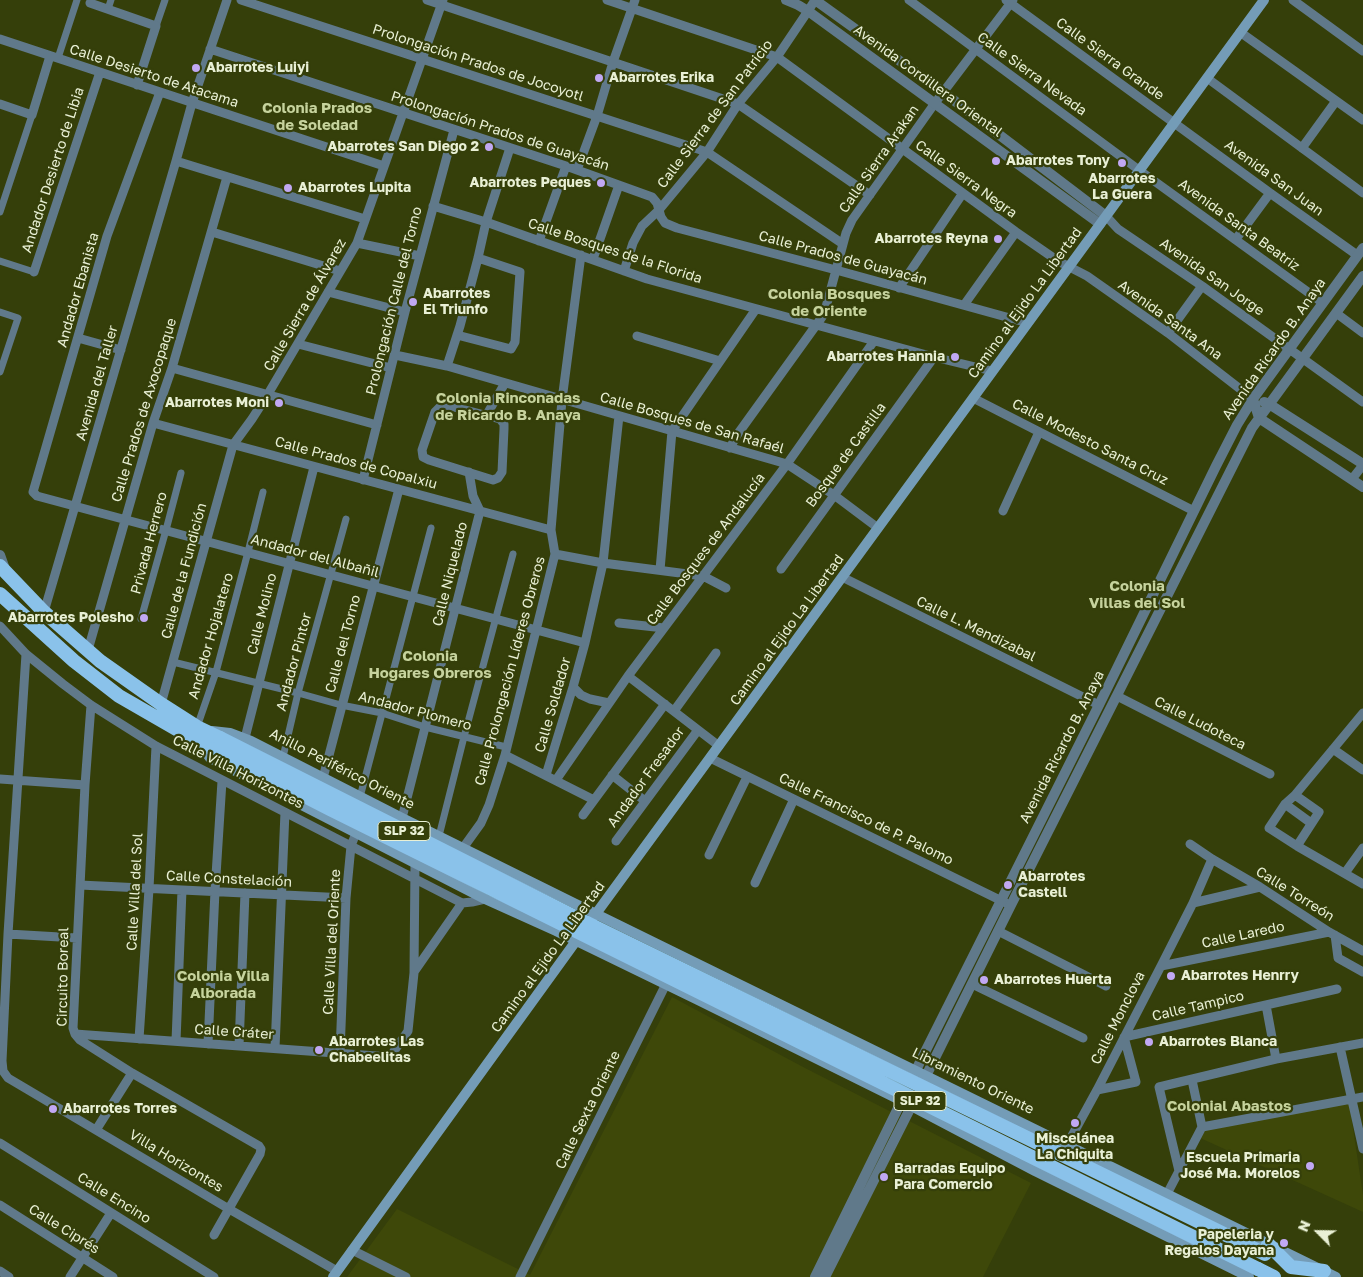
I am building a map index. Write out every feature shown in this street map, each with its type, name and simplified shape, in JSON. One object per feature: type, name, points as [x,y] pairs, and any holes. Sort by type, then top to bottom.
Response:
[{"type":"highway","name":"Anillo Periférico Oriente","points":[[3,570],[44,612],[88,650],[114,671],[216,744],[330,809],[586,928]]},
{"type":"highway","name":"Anillo Periférico Oriente","points":[[0,594],[74,661],[119,696],[200,733]]},
{"type":"highway","name":"Libramiento Oriente","points":[[586,928],[1267,1249],[1291,1267],[1324,1275]]},
{"type":"highway","name":"SLP 32","points":[[586,928],[1253,1273],[1274,1277]]},
{"type":"main road","name":"Camino al Ejido La Libertad","points":[[335,1274],[1264,0]]},
{"type":"main road","name":"Anillo Periférico Oriente","points":[[200,733],[230,733],[245,738],[570,901],[586,928],[556,931],[485,899],[210,758],[200,733]]},
{"type":"main road","name":"Libramiento Oriente","points":[[586,928],[679,954],[1167,1194],[1267,1249],[1324,1275]]},
{"type":"main road","points":[[586,928],[666,985],[907,1103],[1035,1171],[1253,1273]]},
{"type":"main road","points":[[853,1077],[864,1078],[873,1072],[876,1067],[876,1056],[874,1051],[868,1047]]},
{"type":"main road","points":[[959,1131],[951,1123],[949,1117],[951,1106],[965,1097],[976,1100]]},
{"type":"street","points":[[0,212],[32,115],[77,0]]},
{"type":"street","points":[[108,10],[111,0]]},
{"type":"street","points":[[137,84],[165,0]]},
{"type":"street","name":"Avenida del Taller","points":[[44,612],[192,103],[227,0]]},
{"type":"street","name":"Prolongación Prados de Jocoyotl","points":[[241,0],[707,152],[843,244]]},
{"type":"street","points":[[427,0],[442,2],[738,104],[870,195]]},
{"type":"street","points":[[577,170],[634,4],[607,0]]},
{"type":"street","name":"Avenida Cordillera Oriental","points":[[786,0],[808,11],[935,103],[1103,220]]},
{"type":"street","name":"Avenida Cordillera Oriental","points":[[815,0],[943,92],[1103,220]]},
{"type":"street","name":"Calle Sierra de San Patricio","points":[[624,271],[642,226],[659,210],[707,152],[738,104],[776,56],[815,0]]},
{"type":"street","name":"Calle Sierra Nevada","points":[[909,0],[1139,170]]},
{"type":"street","points":[[1293,0],[1363,51]]},
{"type":"street","name":"Calle Sierra Arakan","points":[[730,448],[737,435],[817,325],[826,307],[848,226],[1010,1]]},
{"type":"street","name":"Calle Sierra Grande","points":[[1010,1],[1174,122]]},
{"type":"street","name":"Calle Sierra de Álvarez","points":[[233,445],[268,394],[357,243],[442,2]]},
{"type":"street","points":[[90,3],[156,26]]},
{"type":"street","name":"Calle Sierra Negra","points":[[634,4],[776,56],[1016,232],[1069,267]]},
{"type":"street","points":[[1240,32],[1363,120]]},
{"type":"street","name":"Calle Desierto de Atacama","points":[[0,39],[384,166]]},
{"type":"street","name":"Prolongación Prados de Guayacán","points":[[210,49],[619,185],[652,197],[657,202],[659,210]]},
{"type":"street","name":"Andador Desierto de Libia","points":[[0,261],[34,272],[100,72]]},
{"type":"street","points":[[1206,78],[1363,193]]},
{"type":"street","name":"Andador Ebanista","points":[[37,496],[33,492],[107,236],[160,92]]},
{"type":"street","points":[[1302,148],[1336,101]]},
{"type":"street","points":[[0,104],[32,115]]},
{"type":"street","name":"Avenida San Juan","points":[[1174,122],[1270,194],[1360,251]]},
{"type":"street","name":"Prolongación Calle del Torno","points":[[363,480],[405,312],[454,130]]},
{"type":"street","points":[[447,366],[478,258],[486,222],[510,148]]},
{"type":"street","points":[[176,161],[365,219]]},
{"type":"street","points":[[539,241],[566,166]]},
{"type":"street","name":"Avenida Santa Beatriz","points":[[1139,170],[1323,303]]},
{"type":"street","name":"Calle Prados de Axocopaque","points":[[88,650],[153,423],[172,368],[227,178]]},
{"type":"street","points":[[593,259],[619,185]]},
{"type":"street","points":[[899,288],[963,193]]},
{"type":"street","points":[[1236,239],[1270,194]]},
{"type":"street","name":"Calle Bosques de la Florida","points":[[433,206],[486,222],[661,283],[992,372]]},
{"type":"street","name":"Calle Prados de Guayacán","points":[[659,210],[665,222],[677,228],[1028,323]]},
{"type":"street","name":"Avenida San Jorge","points":[[1103,220],[1202,286],[1363,402]]},
{"type":"street","points":[[212,232],[340,271]]},
{"type":"street","points":[[964,305],[1016,232]]},
{"type":"street","points":[[357,243],[420,256]]},
{"type":"street","name":"Avenida Ricardo B. Anaya","points":[[825,1277],[907,1103],[916,1071],[1237,425],[1253,399],[1360,251]]},
{"type":"street","name":"Calle Prolongación Líderes Obreros","points":[[463,848],[481,823],[489,805],[506,751],[555,554],[551,530],[562,400],[581,255]]},
{"type":"street","points":[[457,335],[511,349],[515,342],[520,272],[478,258]]},
{"type":"street","name":"Avenida Santa Ana","points":[[1069,267],[1087,276],[1168,332],[1253,399],[1269,404],[1363,464]]},
{"type":"street","name":"Avenida Ricardo B. Anaya","points":[[815,1277],[907,1103],[926,1076],[1247,438],[1269,404],[1363,276]]},
{"type":"street","points":[[1168,332],[1202,286]]},
{"type":"street","points":[[328,292],[405,312]]},
{"type":"street","points":[[660,570],[672,431],[756,309]]},
{"type":"street","points":[[0,312],[18,318],[0,372]]},
{"type":"street","points":[[1336,313],[1363,333]]},
{"type":"street","points":[[637,336],[720,361]]},
{"type":"street","points":[[78,338],[121,350]]},
{"type":"street","name":"Calle Bosques de Andalucía","points":[[556,780],[628,676],[787,464],[874,341]]},
{"type":"street","points":[[298,344],[391,368]]},
{"type":"street","name":"Calle Bosques de San Rafaél","points":[[395,355],[447,366],[787,464],[834,495],[878,528]]},
{"type":"street","name":"Bosque de Castilla","points":[[781,569],[934,357]]},
{"type":"street","points":[[172,368],[377,425]]},
{"type":"street","points":[[486,416],[505,383]]},
{"type":"street","name":"Calle Modesto Santa Cruz","points":[[973,398],[1194,511]]},
{"type":"street","points":[[1253,399],[1259,418],[1363,487]]},
{"type":"street","points":[[446,405],[500,419],[504,424],[502,472],[498,478],[493,480],[469,472],[429,460],[423,456],[422,450],[435,412],[440,407],[446,405]]},
{"type":"street","name":"Calle Soldador","points":[[546,775],[585,643],[603,563],[619,416]]},
{"type":"street","name":"Calle Prados de Copalxiu","points":[[153,423],[551,530]]},
{"type":"street","points":[[1003,511],[1039,432]]},
{"type":"street","name":"Calle de la Fundición","points":[[161,704],[233,445]]},
{"type":"street","points":[[1352,480],[1363,464]]},
{"type":"street","name":"Calle Molino","points":[[245,738],[314,466]]},
{"type":"street","points":[[469,472],[473,496],[480,511]]},
{"type":"street","name":"Privada Herrero","points":[[141,619],[180,473]]},
{"type":"street","name":"Calle del Torno","points":[[323,778],[399,489]]},
{"type":"street","name":"Andador Hojalatero","points":[[200,733],[263,492]]},
{"type":"street","name":"Andador del Albañil","points":[[37,496],[585,643]]},
{"type":"street","name":"Calle Niquelado","points":[[402,818],[480,511]]},
{"type":"street","name":"Andador Pintor","points":[[283,757],[298,693],[346,519]]},
{"type":"street","points":[[360,797],[431,528]]},
{"type":"street","points":[[438,836],[513,554]]},
{"type":"street","points":[[555,554],[603,563],[703,576],[726,588]]},
{"type":"street","name":"Anillo Periférico Oriente","points":[[0,555],[3,570]]},
{"type":"street","name":"Calle L. Mendizabal","points":[[842,578],[1099,705]]},
{"type":"street","points":[[619,623],[664,628]]},
{"type":"street","name":"Calle Villa Horizontes","points":[[0,626],[26,654],[91,705],[156,746],[462,902]]},
{"type":"street","points":[[674,711],[716,653]]},
{"type":"street","points":[[26,654],[8,934],[77,938]]},
{"type":"street","name":"Andador Plomero","points":[[173,662],[341,705],[382,713],[506,751]]},
{"type":"street","points":[[628,676],[719,746]]},
{"type":"street","points":[[573,687],[581,695],[609,703]]},
{"type":"street","name":"Calle Ludoteca","points":[[1117,696],[1270,774]]},
{"type":"street","points":[[583,815],[665,704]]},
{"type":"street","name":"Circuito Boreal","points":[[91,705],[85,785],[73,1028],[80,1040],[132,1073],[259,1146],[261,1149],[260,1154],[229,1209]]},
{"type":"street","points":[[1363,713],[1295,795],[1285,804],[1269,828],[1363,884]]},
{"type":"street","name":"Andador Fresador","points":[[616,841],[698,730]]},
{"type":"street","name":"Calle Villa del Sol","points":[[139,1039],[156,746]]},
{"type":"street","points":[[1333,749],[1363,770]]},
{"type":"street","points":[[506,751],[546,775],[594,800]]},
{"type":"street","name":"Calle Francisco de P. Palomo","points":[[710,758],[1011,906]]},
{"type":"street","points":[[612,775],[645,802]]},
{"type":"street","points":[[709,855],[747,777]]},
{"type":"street","points":[[0,779],[85,785]]},
{"type":"street","points":[[208,1044],[222,781]]},
{"type":"street","points":[[1295,795],[1319,812],[1297,846]]},
{"type":"street","points":[[755,883],[794,800]]},
{"type":"street","points":[[1285,804],[1311,823]]},
{"type":"street","points":[[1047,807],[1058,812]]},
{"type":"street","points":[[275,1048],[285,812]]},
{"type":"street","name":"Calle Villa del Oriente","points":[[340,1053],[346,898],[351,846],[356,833]]},
{"type":"street","name":"Calle Torreón","points":[[1190,844],[1363,951]]},
{"type":"street","points":[[1345,873],[1363,848]]},
{"type":"street","name":"Calle Monclova","points":[[1067,1145],[1193,903],[1212,859]]},
{"type":"street","points":[[414,973],[415,863]]},
{"type":"street","name":"Calle Constelación","points":[[80,885],[346,898]]},
{"type":"street","points":[[1193,903],[1260,887]]},
{"type":"street","points":[[176,1041],[182,890]]},
{"type":"street","points":[[239,1046],[245,893]]},
{"type":"street","points":[[414,973],[462,902],[485,899]]},
{"type":"street","points":[[556,931],[561,929],[570,920],[572,914],[570,901]]},
{"type":"street","points":[[998,931],[1106,986]]},
{"type":"street","points":[[1332,933],[1338,958],[1363,972]]},
{"type":"street","name":"Calle Laredo","points":[[1161,966],[1332,933]]},
{"type":"street","name":"Villa Horizontes","points":[[8,934],[2,1061],[3,1071],[8,1078],[335,1274]]},
{"type":"street","name":"Calle Sexta Oriente","points":[[520,1277],[666,985],[679,954]]},
{"type":"street","name":"Calle Cráter","points":[[76,1034],[390,1057],[408,1031],[414,973]]},
{"type":"street","points":[[698,1000],[697,991],[702,979],[718,973]]},
{"type":"street","points":[[972,984],[1083,1038]]},
{"type":"street","name":"Calle Tampico","points":[[1124,1037],[1337,990]]},
{"type":"street","points":[[1266,1005],[1276,1059]]},
{"type":"street","points":[[1097,1090],[1136,1082],[1124,1037]]},
{"type":"street","points":[[1179,1171],[1159,1087],[1276,1059],[1363,1043]]},
{"type":"street","points":[[1340,1047],[1363,1149]]},
{"type":"street","points":[[96,1130],[132,1073]]},
{"type":"street","points":[[1167,1194],[1202,1128],[1192,1080]]},
{"type":"street","points":[[1202,1128],[1363,1097]]},
{"type":"street","name":"Calle Encino","points":[[0,1143],[214,1277]]},
{"type":"street","name":"Calle Ciprés","points":[[0,1205],[113,1277]]},
{"type":"street","points":[[214,1235],[229,1209]]},
{"type":"street","points":[[70,1277],[112,1213]]},
{"type":"street","points":[[352,1250],[406,1277]]},
{"type":"street","points":[[0,1271],[9,1277]]},
{"type":"shaded area","points":[[672,997],[805,1068],[1031,1183],[983,1277],[347,1277],[397,1209],[530,1275]]},
{"type":"shaded area","name":"Escuela Primaria José Ma. Morelos","points":[[1349,1102],[1363,1195],[1363,1212],[1198,1137],[1202,1129]]},
{"type":"place","name":"Abarrotes Luiyi","points":[[196,68]]},
{"type":"place","name":"Abarrotes Erika","points":[[599,78]]},
{"type":"place","name":"Abarrotes San Diego 2","points":[[489,147]]},
{"type":"place","name":"Abarrotes Tony","points":[[996,161]]},
{"type":"place","name":"Abarrotes La Guera","points":[[1122,163]]},
{"type":"place","name":"Abarrotes Peques","points":[[601,183]]},
{"type":"place","name":"Abarrotes Lupita","points":[[288,188]]},
{"type":"place","name":"Abarrotes Reyna","points":[[998,239]]},
{"type":"place","name":"Abarrotes El Triunfo","points":[[413,302]]},
{"type":"place","name":"Abarrotes Hannia","points":[[955,357]]},
{"type":"place","name":"Abarrotes Moni","points":[[279,403]]},
{"type":"place","name":"Abarrotes Polesho","points":[[144,618]]},
{"type":"place","name":"Abarrotes Castell","points":[[1008,885]]},
{"type":"place","name":"Abarrotes Henrry","points":[[1171,976]]},
{"type":"place","name":"Abarrotes Huerta","points":[[984,980]]},
{"type":"place","name":"Abarrotes Blanca","points":[[1149,1042]]},
{"type":"place","name":"Abarrotes Las Chabeelitas","points":[[319,1050]]},
{"type":"place","name":"Abarrotes Torres","points":[[53,1109]]},
{"type":"place","name":"Miscelánea La Chiquita","points":[[1075,1123]]},
{"type":"place","name":"Escuela Primaria José Ma. Morelos","points":[[1310,1166]]},
{"type":"place","name":"Barradas Equipo Para Comercio","points":[[884,1177]]},
{"type":"place","name":"Papeleria y Regalos Dayana","points":[[1284,1243]]},
{"type":"district","name":"Colonia Prados de Soledad","points":[[317,116]]},
{"type":"district","name":"Colonia Bosques de Oriente","points":[[829,302]]},
{"type":"district","name":"Colonia Rinconadas de Ricardo B. Anaya","points":[[508,406]]},
{"type":"district","name":"Colonia Villas del Sol","points":[[1137,594]]},
{"type":"district","name":"Colonia Hogares Obreros","points":[[430,664]]},
{"type":"district","name":"Colonia Villa Alborada","points":[[223,984]]},
{"type":"district","name":"Colonial Abastos","points":[[1229,1106]]}]
